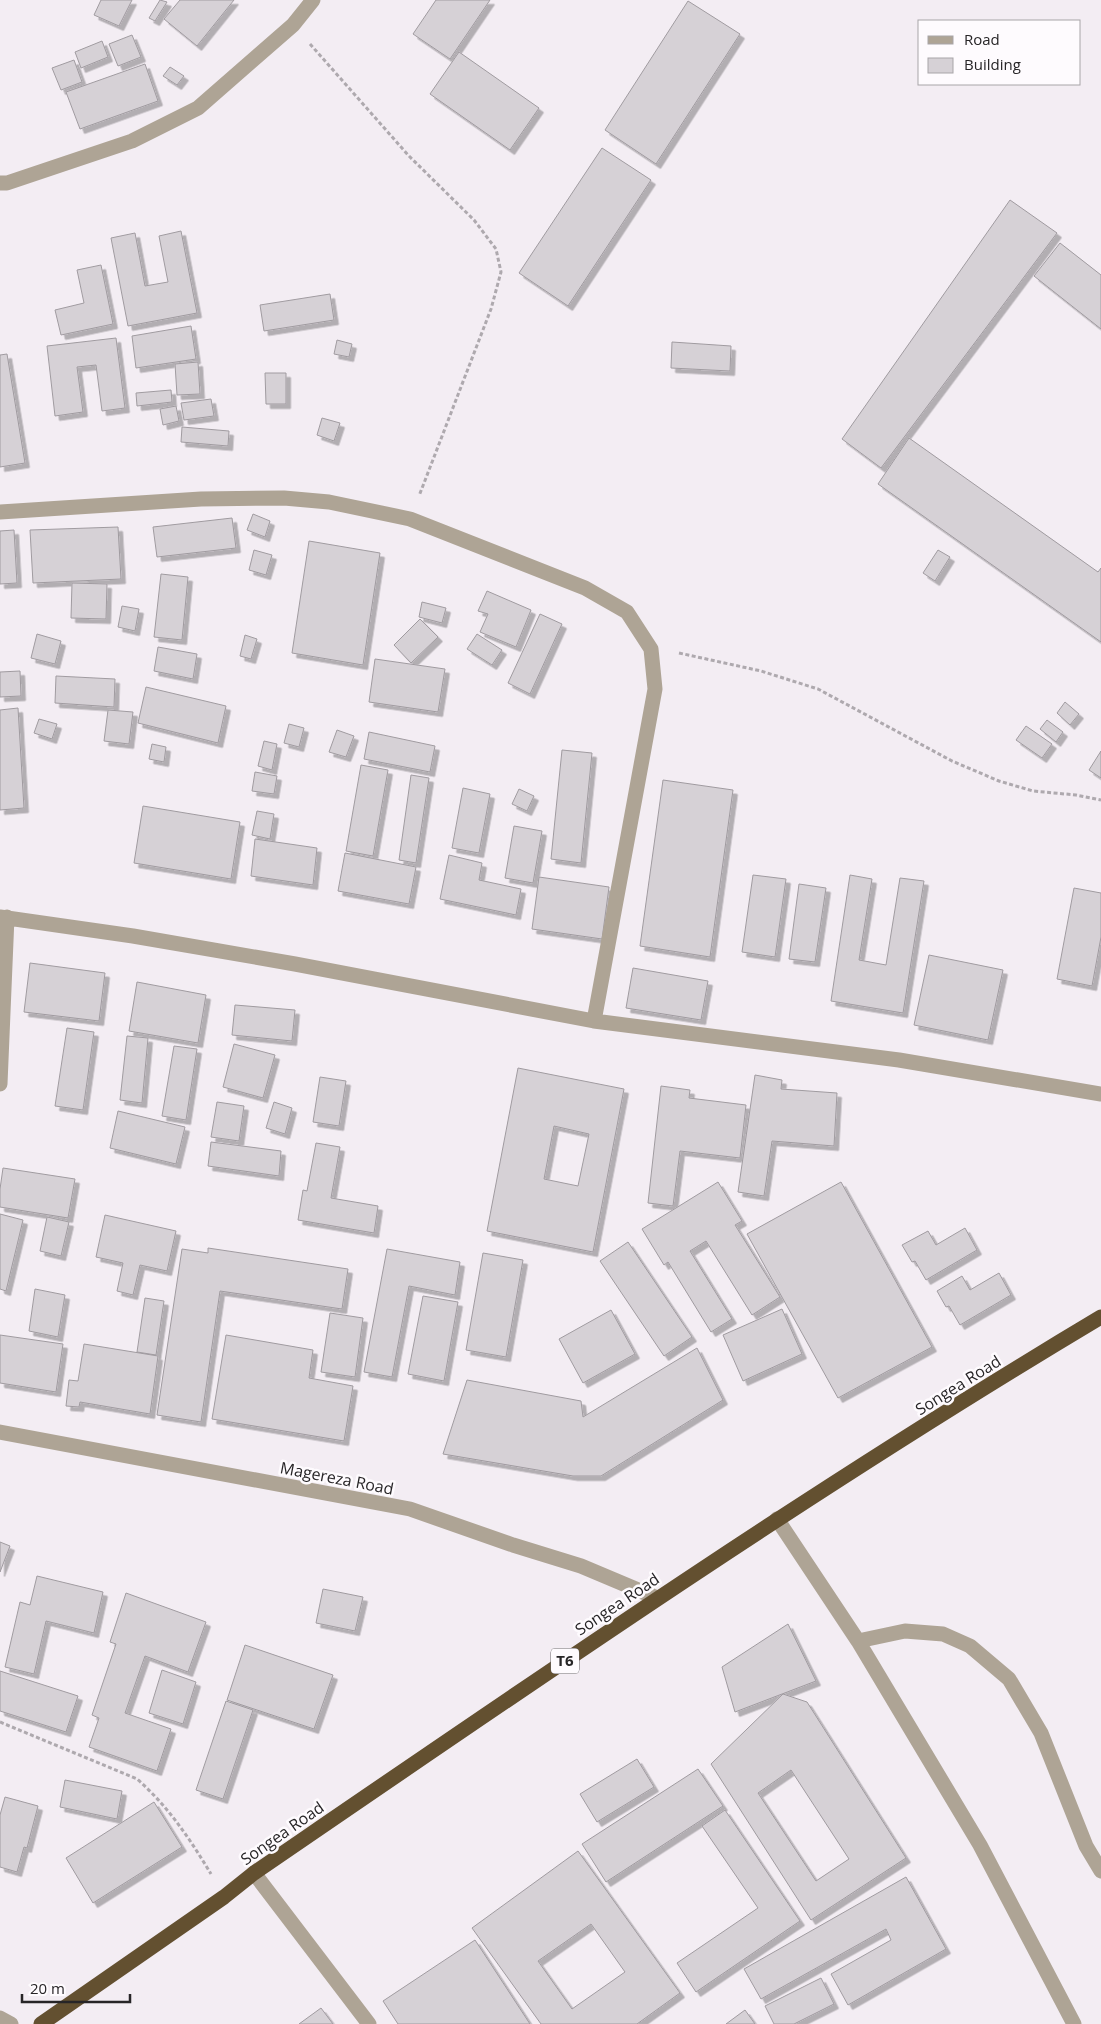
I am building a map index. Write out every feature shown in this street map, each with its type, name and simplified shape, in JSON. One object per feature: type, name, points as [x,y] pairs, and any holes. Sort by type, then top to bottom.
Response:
[{"type":"highway","name":"Songea Road","points":[[41,2024],[254,1873],[657,1598],[777,1519],[1101,1316]]},
{"type":"street","points":[[0,183],[7,183],[132,141],[198,108],[293,25],[314,0]]},
{"type":"street","points":[[0,512],[201,499],[284,498],[330,502],[410,519],[585,588],[627,612],[651,649],[655,689],[594,1021]]},
{"type":"street","points":[[0,1084],[3,917],[133,936],[295,964],[594,1021],[899,1060],[1101,1094]]},
{"type":"street","name":"Magereza Road","points":[[0,1432],[410,1509],[581,1566],[657,1598]]},
{"type":"street","points":[[777,1519],[858,1640],[980,1845],[1074,2024]]},
{"type":"street","points":[[858,1640],[905,1631],[943,1634],[970,1646],[1009,1678],[1040,1733],[1086,1846],[1101,1871]]},
{"type":"street","points":[[254,1873],[369,2024]]},
{"type":"street","points":[[0,2018],[10,2024]]},
{"type":"path","points":[[293,25],[409,156],[474,220],[496,249],[498,256],[501,272],[491,309],[410,519]]},
{"type":"path","points":[[651,649],[705,658],[761,671],[818,689],[952,761],[998,781],[1033,791],[1076,795],[1101,800]]},
{"type":"path","points":[[0,1722],[137,1779],[152,1792],[176,1820],[224,1896]]},
{"type":"building","points":[[101,0],[132,0],[119,26],[94,15]]},
{"type":"building","points":[[160,0],[167,2],[155,21],[149,18]]},
{"type":"building","points":[[180,0],[234,0],[197,46],[164,19]]},
{"type":"building","points":[[436,0],[490,0],[450,59],[413,34]]},
{"type":"building","points":[[688,1],[740,34],[656,164],[605,130]]},
{"type":"building","points":[[132,35],[141,57],[118,66],[109,44]]},
{"type":"building","points":[[102,41],[108,57],[81,68],[75,52]]},
{"type":"building","points":[[459,52],[539,108],[510,150],[430,94]]},
{"type":"building","points":[[74,60],[82,82],[61,90],[52,68]]},
{"type":"building","points":[[145,64],[158,101],[80,129],[66,92]]},
{"type":"building","points":[[170,67],[184,76],[177,85],[163,76]]},
{"type":"building","points":[[602,148],[651,180],[568,306],[519,273]]},
{"type":"building","points":[[1010,200],[1057,233],[881,468],[842,439]]},
{"type":"building","points":[[181,231],[197,313],[128,326],[111,238],[135,233],[145,286],[168,282],[159,236]]},
{"type":"building","points":[[1060,243],[1101,275],[1101,329],[1034,276]]},
{"type":"building","points":[[101,265],[113,324],[61,335],[55,310],[84,303],[77,270]]},
{"type":"building","points":[[330,294],[334,320],[264,331],[260,305]]},
{"type":"building","points":[[191,326],[196,359],[136,368],[132,336]]},
{"type":"building","points":[[116,338],[125,408],[102,411],[96,365],[77,367],[83,412],[55,416],[47,346]]},
{"type":"building","points":[[337,340],[352,344],[349,357],[334,354]]},
{"type":"building","points":[[672,342],[731,346],[730,371],[671,368]]},
{"type":"building","points":[[7,354],[25,463],[0,467],[0,355]]},
{"type":"building","points":[[198,362],[200,394],[177,395],[175,364]]},
{"type":"building","points":[[265,373],[286,373],[286,404],[266,404]]},
{"type":"building","points":[[171,390],[172,402],[137,406],[136,393]]},
{"type":"building","points":[[211,399],[214,416],[184,420],[181,403]]},
{"type":"building","points":[[176,406],[179,421],[163,425],[160,409]]},
{"type":"building","points":[[322,418],[340,423],[334,441],[317,435]]},
{"type":"building","points":[[182,427],[229,431],[228,446],[181,442]]},
{"type":"building","points":[[909,438],[1098,572],[1101,568],[1101,642],[878,484]]},
{"type":"building","points":[[253,514],[270,521],[265,537],[247,530]]},
{"type":"building","points":[[232,518],[236,548],[157,557],[153,527]]},
{"type":"building","points":[[118,527],[121,579],[33,583],[30,530]]},
{"type":"building","points":[[14,530],[17,583],[0,584],[0,531]]},
{"type":"building","points":[[309,541],[380,553],[363,665],[292,653]]},
{"type":"building","points":[[254,550],[272,555],[266,575],[249,570]]},
{"type":"building","points":[[938,550],[950,557],[935,581],[923,573]]},
{"type":"building","points":[[161,574],[188,577],[182,640],[154,637]]},
{"type":"building","points":[[72,583],[107,584],[106,619],[71,618]]},
{"type":"building","points":[[487,591],[531,610],[516,647],[480,632],[488,614],[478,611]]},
{"type":"building","points":[[422,602],[446,608],[442,623],[419,617]]},
{"type":"building","points":[[122,606],[139,609],[135,631],[118,627]]},
{"type":"building","points":[[540,614],[562,624],[530,694],[508,683]]},
{"type":"building","points":[[420,619],[438,637],[411,663],[394,645]]},
{"type":"building","points":[[37,634],[61,641],[55,664],[31,658]]},
{"type":"building","points":[[477,634],[502,650],[492,665],[467,649]]},
{"type":"building","points":[[245,635],[257,639],[251,659],[240,656]]},
{"type":"building","points":[[158,647],[197,654],[193,679],[154,671]]},
{"type":"building","points":[[375,659],[445,669],[438,712],[369,702]]},
{"type":"building","points":[[20,671],[21,696],[0,697],[0,672]]},
{"type":"building","points":[[56,676],[115,679],[114,707],[55,703]]},
{"type":"building","points":[[146,687],[226,706],[218,743],[138,723]]},
{"type":"building","points":[[1065,702],[1079,714],[1070,725],[1057,713]]},
{"type":"building","points":[[18,708],[24,808],[0,810],[0,710]]},
{"type":"building","points":[[108,710],[133,712],[129,744],[104,741]]},
{"type":"building","points":[[39,719],[57,724],[52,739],[34,733]]},
{"type":"building","points":[[1047,720],[1063,732],[1056,742],[1040,729]]},
{"type":"building","points":[[289,724],[304,728],[299,747],[284,743]]},
{"type":"building","points":[[1026,726],[1052,744],[1042,758],[1016,740]]},
{"type":"building","points":[[337,730],[354,736],[346,757],[329,752]]},
{"type":"building","points":[[369,732],[435,746],[430,772],[364,759]]},
{"type":"building","points":[[264,741],[277,744],[272,770],[258,766]]},
{"type":"building","points":[[152,744],[166,747],[164,762],[149,759]]},
{"type":"building","points":[[562,750],[592,753],[581,863],[551,859]]},
{"type":"building","points":[[1101,751],[1101,778],[1089,770]]},
{"type":"building","points":[[361,765],[388,770],[373,856],[346,851]]},
{"type":"building","points":[[255,772],[277,776],[274,794],[252,791]]},
{"type":"building","points":[[411,775],[429,778],[416,863],[399,860]]},
{"type":"building","points":[[663,780],[733,790],[710,957],[640,946]]},
{"type":"building","points":[[463,788],[490,794],[479,853],[452,848]]},
{"type":"building","points":[[519,789],[534,796],[527,811],[512,804]]},
{"type":"building","points":[[143,806],[240,822],[231,879],[134,863]]},
{"type":"building","points":[[257,811],[274,814],[270,839],[252,835]]},
{"type":"building","points":[[514,826],[542,831],[533,883],[505,878]]},
{"type":"building","points":[[255,839],[317,848],[313,885],[251,876]]},
{"type":"building","points":[[345,853],[416,867],[409,904],[338,891]]},
{"type":"building","points":[[449,855],[482,863],[479,880],[521,889],[516,915],[440,899]]},
{"type":"building","points":[[753,875],[786,879],[775,957],[742,952]]},
{"type":"building","points":[[850,875],[872,879],[859,960],[886,965],[900,878],[924,881],[903,1013],[831,1001]]},
{"type":"building","points":[[539,877],[609,887],[602,939],[532,929]]},
{"type":"building","points":[[799,884],[826,888],[815,962],[789,959]]},
{"type":"building","points":[[1074,888],[1101,893],[1101,937],[1092,986],[1057,979]]},
{"type":"building","points":[[929,955],[1003,970],[988,1040],[914,1025]]},
{"type":"building","points":[[30,963],[105,973],[99,1021],[24,1012]]},
{"type":"building","points":[[633,968],[708,981],[701,1020],[626,1008]]},
{"type":"building","points":[[137,982],[206,995],[198,1043],[129,1031]]},
{"type":"building","points":[[235,1005],[295,1010],[292,1041],[232,1035]]},
{"type":"building","points":[[67,1028],[94,1032],[83,1110],[55,1106]]},
{"type":"building","points":[[127,1036],[148,1038],[142,1103],[120,1100]]},
{"type":"building","points":[[234,1044],[275,1055],[263,1098],[223,1087]]},
{"type":"building","points":[[174,1046],[197,1049],[186,1120],[162,1116]]},
{"type":"building","points":[[518,1068],[624,1089],[593,1252],[487,1231]],"holes":[[[554,1126],[589,1134],[578,1186],[544,1179]]]},
{"type":"building","points":[[755,1075],[782,1080],[781,1089],[837,1093],[834,1146],[772,1141],[764,1196],[738,1192]]},
{"type":"building","points":[[320,1077],[346,1081],[339,1126],[313,1122]]},
{"type":"building","points":[[661,1086],[690,1090],[689,1098],[746,1105],[740,1158],[680,1151],[673,1206],[648,1203]]},
{"type":"building","points":[[217,1102],[244,1106],[239,1141],[211,1137]]},
{"type":"building","points":[[274,1102],[292,1108],[285,1134],[266,1128]]},
{"type":"building","points":[[118,1111],[185,1127],[176,1164],[110,1148]]},
{"type":"building","points":[[211,1142],[281,1151],[279,1176],[208,1166]]},
{"type":"building","points":[[316,1143],[340,1147],[331,1198],[378,1206],[374,1233],[298,1220],[303,1190],[307,1191]]},
{"type":"building","points":[[3,1168],[75,1179],[68,1218],[0,1207]]},
{"type":"building","points":[[718,1182],[742,1221],[735,1225],[780,1297],[752,1315],[706,1241],[690,1251],[732,1319],[711,1332],[668,1262],[664,1265],[642,1229]]},
{"type":"building","points":[[841,1182],[932,1347],[838,1398],[747,1234]]},
{"type":"building","points":[[0,1214],[23,1220],[6,1291],[0,1289]]},
{"type":"building","points":[[105,1215],[176,1231],[167,1271],[140,1265],[133,1295],[117,1291],[123,1263],[96,1257]]},
{"type":"building","points":[[47,1217],[69,1222],[61,1256],[40,1251]]},
{"type":"building","points":[[965,1228],[977,1250],[926,1280],[915,1261],[912,1262],[902,1245],[928,1231],[936,1245]]},
{"type":"building","points":[[628,1242],[692,1337],[664,1356],[600,1261]]},
{"type":"building","points":[[208,1248],[348,1269],[342,1309],[220,1291],[201,1422],[157,1415],[182,1249],[208,1253]]},
{"type":"building","points":[[387,1249],[460,1262],[455,1295],[409,1286],[392,1377],[364,1372]]},
{"type":"building","points":[[483,1253],[523,1260],[506,1357],[466,1350]]},
{"type":"building","points":[[999,1273],[1011,1295],[960,1325],[949,1306],[946,1307],[937,1291],[962,1276],[970,1290]]},
{"type":"building","points":[[35,1289],[65,1295],[58,1337],[29,1331]]},
{"type":"building","points":[[423,1296],[458,1302],[444,1381],[408,1374]]},
{"type":"building","points":[[145,1298],[164,1301],[156,1355],[137,1352]]},
{"type":"building","points":[[782,1309],[802,1354],[743,1381],[723,1335]]},
{"type":"building","points":[[611,1310],[635,1354],[583,1383],[559,1339]]},
{"type":"building","points":[[330,1313],[363,1318],[355,1377],[321,1372]]},
{"type":"building","points":[[0,1335],[63,1344],[56,1392],[0,1383]]},
{"type":"building","points":[[226,1335],[313,1350],[309,1378],[353,1386],[344,1441],[212,1419]]},
{"type":"building","points":[[84,1344],[158,1356],[150,1414],[80,1402],[79,1407],[66,1406],[69,1380],[78,1381]]},
{"type":"building","points":[[697,1348],[723,1400],[601,1476],[573,1476],[443,1454],[467,1380],[581,1401],[583,1417]]},
{"type":"building","points":[[0,1542],[10,1546],[0,1572]]},
{"type":"building","points":[[37,1576],[103,1592],[94,1633],[46,1621],[34,1674],[5,1667],[20,1602],[30,1605]]},
{"type":"building","points":[[323,1589],[363,1597],[355,1631],[316,1623]]},
{"type":"building","points":[[126,1593],[206,1622],[188,1672],[145,1656],[125,1713],[171,1729],[157,1771],[89,1747],[99,1718],[92,1715],[116,1644],[110,1642]]},
{"type":"building","points":[[788,1624],[816,1681],[735,1712],[722,1667]]},
{"type":"building","points":[[245,1645],[333,1675],[314,1729],[227,1700]]},
{"type":"building","points":[[162,1670],[196,1682],[183,1724],[149,1713]]},
{"type":"building","points":[[0,1671],[78,1696],[66,1732],[0,1711]]},
{"type":"building","points":[[783,1694],[807,1702],[906,1858],[811,1920],[711,1764]],"holes":[[[791,1770],[849,1859],[816,1881],[758,1793]]]},
{"type":"building","points":[[226,1701],[253,1710],[223,1799],[196,1790]]},
{"type":"building","points":[[637,1759],[654,1787],[597,1822],[580,1794]]},
{"type":"building","points":[[698,1769],[723,1806],[606,1882],[582,1844]]},
{"type":"building","points":[[65,1780],[122,1791],[117,1819],[60,1807]]},
{"type":"building","points":[[5,1797],[38,1806],[27,1848],[24,1847],[17,1872],[0,1867],[0,1815]]},
{"type":"building","points":[[154,1802],[182,1847],[93,1903],[66,1858]]},
{"type":"building","points":[[725,1810],[800,1921],[696,1992],[677,1963],[758,1908],[702,1826]]},
{"type":"building","points":[[578,1851],[680,1993],[637,2024],[541,2024],[472,1928]],"holes":[[[591,1924],[625,1972],[572,2009],[538,1961]]]},
{"type":"building","points":[[906,1877],[946,1949],[848,2005],[831,1974],[891,1940],[886,1929],[761,1999],[744,1969]]},
{"type":"building","points":[[475,1940],[530,2024],[398,2024],[383,2001]]},
{"type":"building","points":[[821,1978],[834,2004],[794,2024],[774,2024],[765,2006]]},
{"type":"building","points":[[321,2008],[333,2024],[299,2024]]},
{"type":"building","points":[[745,2010],[755,2024],[726,2024]]}]
